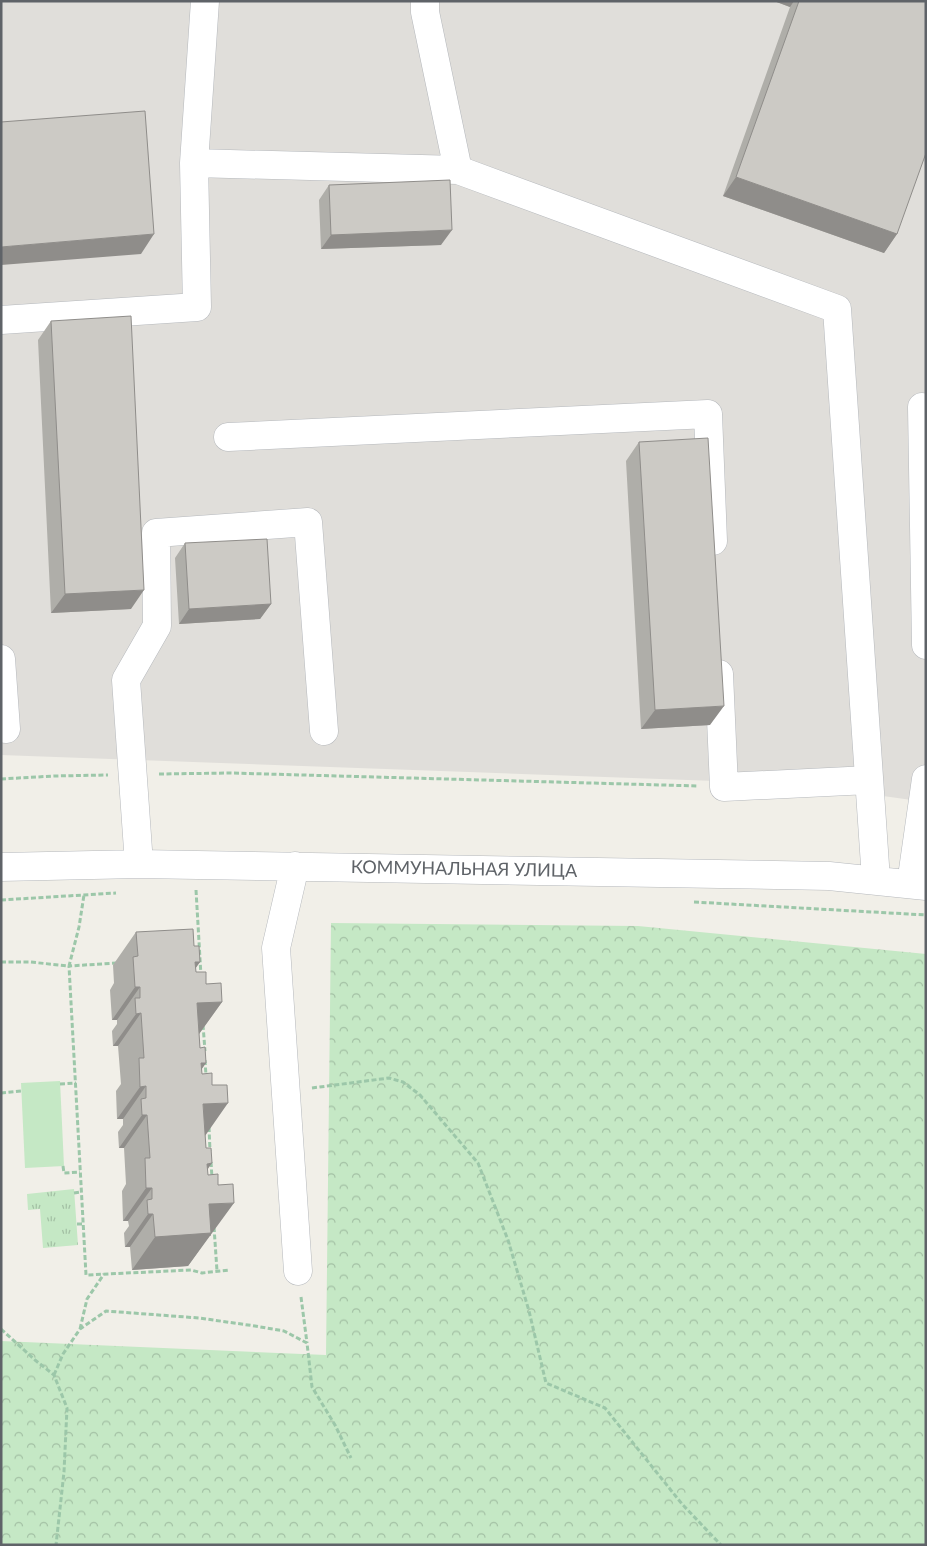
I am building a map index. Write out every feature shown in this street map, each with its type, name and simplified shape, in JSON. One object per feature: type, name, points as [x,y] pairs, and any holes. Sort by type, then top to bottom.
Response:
[{"type":"street","points":[[1,320],[197,306],[194,163],[205,1]]},
{"type":"street","points":[[425,1],[425,12],[458,170]]},
{"type":"street","points":[[194,163],[458,170],[837,309],[876,880]]},
{"type":"street","points":[[922,407],[926,645]]},
{"type":"street","points":[[228,437],[708,414],[714,561]]},
{"type":"street","points":[[139,864],[126,680],[157,626],[156,533],[308,522],[324,731]]},
{"type":"street","points":[[718,650],[724,787],[869,780]]},
{"type":"street","points":[[1,658],[6,729]]},
{"type":"street","points":[[918,885],[926,779]]},
{"type":"street","name":"КОММУНАЛЬНАЯ УЛИЦА","points":[[1,867],[139,864],[828,876],[918,885]]},
{"type":"street","points":[[295,866],[276,948],[298,1270]]},
{"type":"path","points":[[1,779],[54,776],[231,773],[724,787]]},
{"type":"path","points":[[194,972],[201,976],[196,888]]},
{"type":"path","points":[[84,895],[79,927],[69,966],[86,1275],[191,1270],[202,1273],[229,1270]]},
{"type":"path","points":[[1,962],[30,962],[69,966],[126,962]]},
{"type":"path","points":[[203,1015],[206,1084]]},
{"type":"path","points":[[286,1091],[389,1078],[402,1082],[420,1095],[478,1163],[508,1240],[529,1311],[546,1383],[606,1408],[682,1504],[721,1545]]},
{"type":"path","points":[[60,1084],[76,1082]]},
{"type":"path","points":[[1,1093],[21,1091]]},
{"type":"path","points":[[209,1124],[212,1183]]},
{"type":"path","points":[[63,1166],[64,1173],[80,1172]]},
{"type":"path","points":[[74,1193],[81,1192]]},
{"type":"path","points":[[214,1222],[217,1271]]},
{"type":"path","points":[[77,1224],[83,1224]]},
{"type":"path","points":[[298,1270],[312,1387],[335,1425],[351,1458]]},
{"type":"path","points":[[54,1375],[63,1354],[80,1329],[87,1299],[104,1274]]},
{"type":"path","points":[[80,1329],[106,1311],[199,1318],[255,1326],[284,1331],[307,1344]]},
{"type":"path","points":[[1,1328],[54,1375],[67,1408],[64,1472],[56,1545]]},
{"type":"shaded area","points":[[1,1],[926,1],[926,802],[797,784],[1,755]]},
{"type":"green space","points":[[331,923],[638,926],[926,954],[926,1545],[1,1545],[1,1341],[326,1355]]},
{"type":"green space","points":[[60,1081],[64,1166],[25,1168],[21,1083]]},
{"type":"green space","points":[[74,1189],[78,1245],[43,1248],[40,1209],[28,1210],[27,1194]]},
{"type":"building","points":[[799,1],[926,1],[926,153],[897,234],[736,177]]},
{"type":"building","points":[[145,111],[154,234],[1,247],[1,122]]},
{"type":"building","points":[[450,180],[452,230],[331,235],[329,185]]},
{"type":"building","points":[[131,316],[144,590],[65,594],[51,321]]},
{"type":"building","points":[[708,438],[724,706],[655,710],[639,442]]},
{"type":"building","points":[[267,539],[271,604],[189,609],[185,543]]},
{"type":"building","points":[[193,929],[194,946],[199,946],[200,962],[195,962],[196,972],[206,972],[206,984],[221,983],[222,1002],[197,1003],[200,1048],[205,1047],[206,1063],[201,1063],[202,1074],[212,1073],[212,1085],[227,1085],[228,1103],[203,1104],[206,1148],[211,1148],[212,1163],[207,1164],[208,1175],[218,1174],[218,1185],[233,1184],[234,1203],[209,1204],[211,1233],[155,1237],[153,1214],[148,1214],[147,1200],[152,1199],[152,1188],[146,1188],[145,1158],[150,1158],[147,1115],[142,1115],[141,1099],[146,1098],[146,1086],[140,1087],[139,1058],[144,1058],[141,1013],[136,1014],[135,998],[140,998],[140,987],[135,987],[133,957],[138,956],[136,932]]}]
